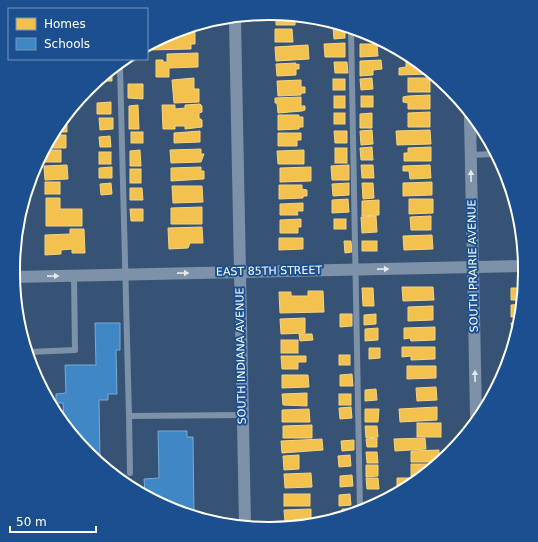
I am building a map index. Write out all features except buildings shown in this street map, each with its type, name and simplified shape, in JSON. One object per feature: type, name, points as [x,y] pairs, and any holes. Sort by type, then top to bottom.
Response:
[{"type":"street","name":"SOUTH INDIANA AVENUE","points":[[235,22],[245,521]]},
{"type":"street","name":"SOUTH PRAIRIE AVENUE","points":[[470,122],[476,411]]},
{"type":"street","name":"EAST 85TH STREET","points":[[20,277],[518,266]]},
{"type":"lane","points":[[351,34],[360,505]]},
{"type":"lane","points":[[120,69],[130,473]]},
{"type":"lane","points":[[471,155],[490,154]]},
{"type":"lane","points":[[33,352],[75,350],[74,276]]},
{"type":"lane","points":[[129,416],[242,415]]}]
